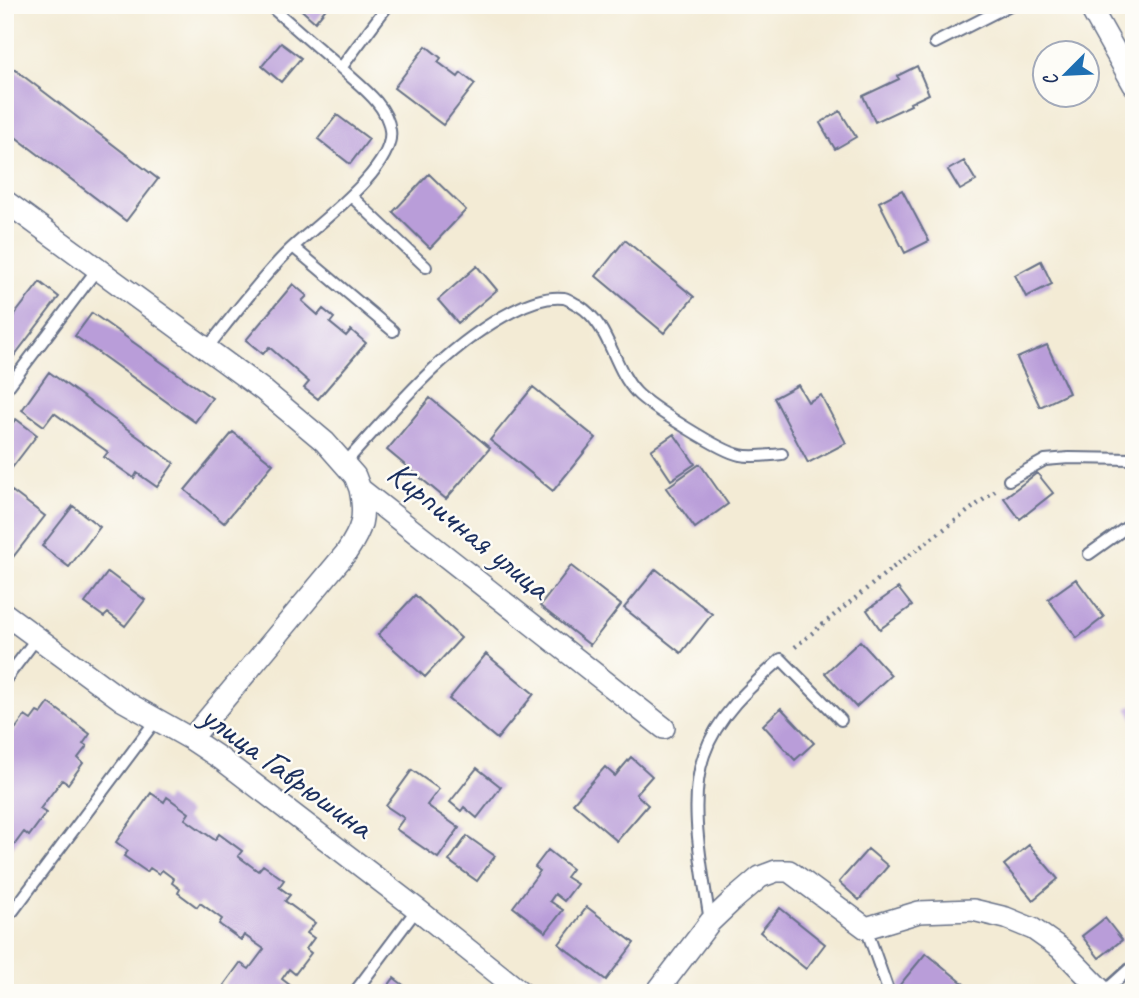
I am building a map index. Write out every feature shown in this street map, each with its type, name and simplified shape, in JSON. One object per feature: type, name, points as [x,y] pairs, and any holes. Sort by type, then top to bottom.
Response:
[{"type":"street","points":[[1089,5],[1134,85]]},
{"type":"street","name":"Кирпичная улица","points":[[5,201],[263,390],[326,442],[355,476],[360,489],[664,728]]},
{"type":"street","points":[[191,739],[346,553],[362,524],[364,509],[360,489]]},
{"type":"street","name":"улица Гаврюшина","points":[[5,614],[122,700],[221,759],[522,993]]},
{"type":"street","points":[[656,993],[710,922],[760,877],[776,871],[789,871],[866,928],[919,912],[973,910],[1006,918],[1033,929],[1060,948],[1104,992]]},
{"type":"lane","points":[[207,348],[268,273],[372,174],[390,145],[390,129],[383,110],[341,68],[269,5]]},
{"type":"lane","points":[[341,68],[388,5]]},
{"type":"lane","points":[[936,43],[1010,5]]},
{"type":"lane","points":[[351,196],[426,267]]},
{"type":"lane","points":[[293,247],[393,331]]},
{"type":"lane","points":[[5,391],[98,268]]},
{"type":"lane","points":[[345,463],[416,385],[468,338],[526,304],[551,298],[566,299],[586,310],[602,328],[624,374],[636,391],[651,404],[726,452],[748,457],[782,454]]},
{"type":"lane","points":[[1010,480],[1045,460],[1134,459]]},
{"type":"lane","points":[[1089,554],[1134,522]]},
{"type":"lane","points":[[5,680],[37,639]]},
{"type":"lane","points":[[710,922],[696,811],[704,755],[716,729],[733,706],[781,659],[841,720]]},
{"type":"lane","points":[[5,918],[13,911],[156,720]]},
{"type":"lane","points":[[354,993],[417,909]]},
{"type":"lane","points":[[866,928],[890,993]]},
{"type":"lane","points":[[1104,992],[1134,965]]},
{"type":"path","points":[[781,659],[891,569],[1010,480]]},
{"type":"building","points":[[296,5],[329,5],[315,22]]},
{"type":"building","points":[[281,43],[301,58],[281,82],[262,66]]},
{"type":"building","points":[[426,46],[441,58],[438,62],[458,77],[461,73],[475,84],[443,125],[394,88]]},
{"type":"building","points":[[5,62],[158,179],[126,221],[5,129]]},
{"type":"building","points":[[917,66],[929,94],[875,122],[863,96],[899,79],[897,76]]},
{"type":"building","points":[[840,111],[856,137],[835,149],[820,123]]},
{"type":"building","points":[[337,115],[369,139],[350,164],[318,139]]},
{"type":"building","points":[[964,161],[976,181],[960,190],[948,170]]},
{"type":"building","points":[[429,174],[466,210],[430,248],[393,212]]},
{"type":"building","points":[[902,190],[929,241],[905,253],[879,202]]},
{"type":"building","points":[[625,240],[694,297],[664,333],[596,276]]},
{"type":"building","points":[[1041,261],[1052,284],[1026,297],[1015,275]]},
{"type":"building","points":[[477,266],[497,290],[458,323],[438,300]]},
{"type":"building","points":[[40,282],[59,297],[5,368],[5,327]]},
{"type":"building","points":[[293,284],[307,296],[302,301],[318,315],[323,309],[334,318],[330,323],[346,336],[351,330],[366,343],[318,399],[304,388],[309,382],[269,347],[263,354],[246,340]]},
{"type":"building","points":[[92,313],[212,398],[195,422],[75,336]]},
{"type":"building","points":[[1047,345],[1069,393],[1040,407],[1017,358]]},
{"type":"building","points":[[49,372],[174,463],[157,487],[137,473],[134,478],[104,457],[108,452],[54,413],[44,426],[22,410]]},
{"type":"building","points":[[798,385],[808,402],[821,395],[846,443],[808,463],[774,398]]},
{"type":"building","points":[[533,387],[596,438],[553,491],[490,440]]},
{"type":"building","points":[[430,398],[490,448],[446,499],[387,450]]},
{"type":"building","points":[[16,419],[37,435],[5,477],[5,432]]},
{"type":"building","points":[[233,432],[273,464],[224,523],[185,490]]},
{"type":"building","points":[[674,434],[695,464],[671,480],[651,450]]},
{"type":"building","points":[[700,464],[728,504],[695,528],[666,488]]},
{"type":"building","points":[[1037,473],[1053,493],[1020,519],[1004,498]]},
{"type":"building","points":[[12,491],[45,516],[13,557],[5,551],[5,499]]},
{"type":"building","points":[[73,506],[100,527],[69,567],[42,546]]},
{"type":"building","points":[[571,566],[621,605],[590,645],[540,606]]},
{"type":"building","points":[[656,569],[712,614],[681,653],[624,608]]},
{"type":"building","points":[[108,572],[145,600],[125,626],[108,613],[104,617],[85,603]]},
{"type":"building","points":[[1076,579],[1104,617],[1077,638],[1048,599]]},
{"type":"building","points":[[898,588],[912,606],[880,629],[867,610]]},
{"type":"building","points":[[415,595],[461,638],[425,677],[378,635]]},
{"type":"building","points":[[860,641],[891,675],[856,707],[825,673]]},
{"type":"building","points":[[486,654],[534,694],[497,739],[449,699]]},
{"type":"building","points":[[49,703],[90,734],[83,744],[87,746],[78,758],[83,763],[68,784],[62,780],[40,809],[46,813],[29,836],[24,832],[9,852],[5,848],[5,754],[13,744],[7,740],[25,716],[31,720],[37,712],[41,714]]},
{"type":"building","points":[[1134,705],[1134,720],[1127,708]]},
{"type":"building","points":[[781,708],[814,743],[795,760],[763,725]]},
{"type":"building","points":[[631,757],[652,776],[636,794],[648,805],[617,841],[573,803],[605,767],[615,776]]},
{"type":"building","points":[[477,768],[501,787],[477,818],[464,807],[461,811],[450,802]]},
{"type":"building","points":[[412,770],[439,789],[427,805],[459,828],[438,858],[396,829],[404,818],[386,806]]},
{"type":"building","points":[[151,793],[164,802],[167,797],[189,813],[185,819],[215,840],[219,834],[242,851],[238,856],[258,871],[263,865],[284,880],[279,887],[290,895],[285,901],[315,923],[307,933],[314,938],[306,949],[311,953],[295,974],[289,969],[282,979],[295,989],[292,993],[225,993],[228,988],[224,985],[240,963],[249,969],[264,949],[244,935],[241,940],[219,924],[222,919],[200,903],[197,907],[178,893],[180,889],[172,883],[174,879],[162,870],[159,874],[150,868],[147,872],[124,856],[128,851],[116,842]]},
{"type":"building","points":[[467,836],[495,856],[477,881],[449,861]]},
{"type":"building","points":[[1029,845],[1058,879],[1033,900],[1004,865]]},
{"type":"building","points":[[868,849],[888,866],[859,900],[839,882]]},
{"type":"building","points":[[548,850],[572,869],[566,877],[577,884],[564,901],[555,894],[550,901],[563,910],[546,932],[513,907],[540,871],[535,867]]},
{"type":"building","points":[[587,907],[634,943],[606,980],[559,944]]},
{"type":"building","points":[[780,908],[825,944],[806,969],[760,932]]},
{"type":"building","points":[[1105,918],[1122,940],[1099,958],[1082,936]]},
{"type":"building","points":[[926,953],[975,993],[906,993],[898,987]]},
{"type":"building","points":[[394,978],[414,993],[383,993]]}]
